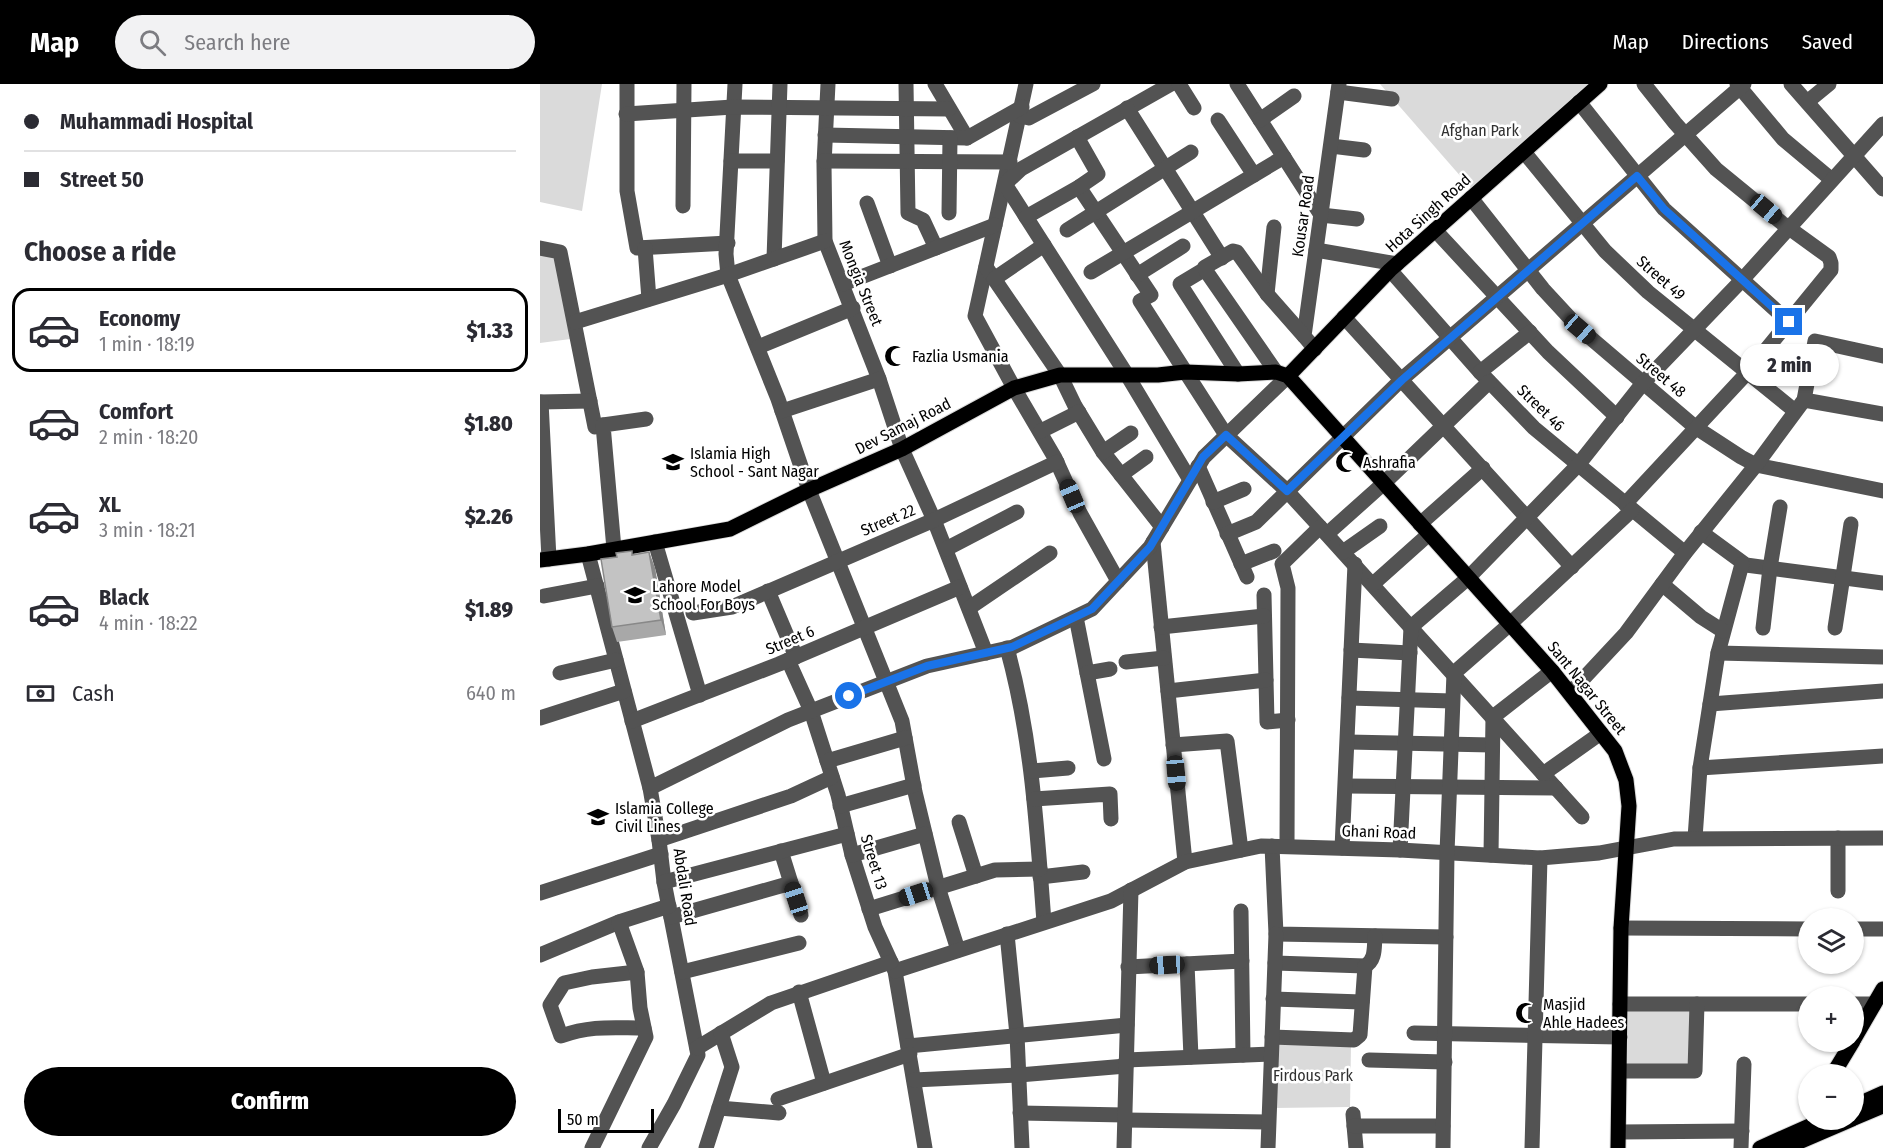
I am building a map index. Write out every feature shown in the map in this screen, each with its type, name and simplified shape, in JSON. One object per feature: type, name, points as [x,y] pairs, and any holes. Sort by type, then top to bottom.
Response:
[{"type":"main road","name":"Hota Singh Road","points":[[1282,374],[1315,349],[1394,267],[1600,84]]},
{"type":"main road","name":"Dev Samaj Road","points":[[544,560],[730,529],[809,490],[902,449],[1014,388],[1060,375],[1158,375],[1185,372],[1282,374]]},
{"type":"main road","name":"Sant Nagar Street","points":[[1282,374],[1342,436],[1510,624],[1570,693],[1615,751],[1626,780],[1629,806],[1621,928],[1619,1140]]},
{"type":"main road","points":[[1864,1021],[1883,989]]},
{"type":"main road","points":[[1864,1102],[1883,1093]]},
{"type":"main road","points":[[1864,1114],[1883,1106]]},
{"type":"main road","points":[[1802,1135],[1804,1130]]},
{"type":"main road","points":[[1785,1148],[1809,1130]]},
{"type":"main road","points":[[1760,1148],[1818,1130]]},
{"type":"street","points":[[627,84],[627,191],[641,248],[649,299]]},
{"type":"street","points":[[683,206],[684,84]]},
{"type":"street","points":[[735,84],[726,254],[728,275],[758,347],[809,490],[902,721],[925,834],[938,887],[958,950]]},
{"type":"street","points":[[774,259],[780,84]]},
{"type":"street","name":"Mongia Street","points":[[828,84],[824,161],[825,241],[853,308],[902,449],[946,549],[986,653]]},
{"type":"street","points":[[906,84],[908,213],[923,220],[936,248]]},
{"type":"street","points":[[935,84],[967,138]]},
{"type":"street","points":[[1026,84],[995,225],[990,273],[975,316],[1014,388],[1041,431],[1080,513],[1118,581]]},
{"type":"street","points":[[1021,112],[1029,118],[1093,84]]},
{"type":"street","points":[[1005,184],[1021,169],[1171,84]]},
{"type":"street","points":[[1179,84],[1194,108]]},
{"type":"street","points":[[1237,84],[1321,214],[1357,219]]},
{"type":"street","points":[[1443,1148],[1448,788],[1454,674],[1572,567],[1629,507],[1695,427],[1747,373],[1831,270],[1828,258],[1716,169],[1644,84]]},
{"type":"street","points":[[1791,84],[1883,189]]},
{"type":"street","points":[[1807,102],[1829,84]]},
{"type":"street","points":[[1227,534],[1256,522],[1402,380],[1740,85],[1783,139],[1832,180]]},
{"type":"street","points":[[1338,88],[1392,99]]},
{"type":"street","name":"Kousar Road","points":[[1304,336],[1338,88]]},
{"type":"street","points":[[1260,120],[1294,96]]},
{"type":"street","points":[[1579,102],[1664,209],[1789,322]]},
{"type":"street","points":[[626,114],[734,107],[950,109]]},
{"type":"street","points":[[1127,108],[1222,258]]},
{"type":"street","points":[[825,135],[967,138],[1021,112]]},
{"type":"street","points":[[1218,120],[1254,175]]},
{"type":"street","points":[[1400,850],[1412,627],[1468,578],[1578,465],[1643,383],[1742,280],[1883,124]]},
{"type":"street","points":[[1026,217],[1098,174],[1077,137]]},
{"type":"street","points":[[949,213],[950,138]]},
{"type":"street","points":[[1330,146],[1364,150]]},
{"type":"street","points":[[1067,230],[1191,152]]},
{"type":"street","name":"Street 49","points":[[1524,152],[1605,251],[1648,292],[1747,373],[1800,406]]},
{"type":"street","points":[[1091,272],[1284,157]]},
{"type":"street","points":[[731,161],[777,161]]},
{"type":"street","points":[[824,161],[1010,162]]},
{"type":"street","points":[[1005,184],[1127,375],[1190,480]]},
{"type":"street","points":[[1079,187],[1150,295],[1140,301],[1226,435],[1287,491],[1324,530],[1582,817]]},
{"type":"street","name":"Street 48","points":[[1471,198],[1543,289],[1580,329],[1695,427],[1756,465],[1883,491]]},
{"type":"street","points":[[867,203],[890,266]]},
{"type":"street","points":[[843,284],[995,225]]},
{"type":"street","points":[[1267,294],[1274,227]]},
{"type":"street","points":[[1435,230],[1548,352],[1617,417]]},
{"type":"street","points":[[575,322],[728,275],[825,241]]},
{"type":"street","points":[[641,248],[728,243]]},
{"type":"street","points":[[990,273],[1044,245]]},
{"type":"street","points":[[1137,274],[1183,246]]},
{"type":"street","points":[[540,248],[560,252],[595,427],[646,419]]},
{"type":"street","points":[[1316,250],[1394,267]]},
{"type":"street","points":[[1238,374],[1180,284],[1233,251],[1237,252],[1267,294],[1315,349]]},
{"type":"street","name":"Street 46","points":[[1394,267],[1450,339],[1534,428],[1685,553]]},
{"type":"street","points":[[650,788],[788,720],[927,666],[1007,648],[1092,609],[1153,542],[1203,457],[1282,374],[1205,269]]},
{"type":"street","points":[[990,273],[1060,375],[1103,452],[1162,527]]},
{"type":"street","points":[[758,347],[853,308]]},
{"type":"street","points":[[1344,317],[1572,567]]},
{"type":"street","points":[[1268,1148],[1279,846],[1288,720],[1288,588],[1282,564],[1384,483],[1444,426],[1485,377],[1530,332]]},
{"type":"street","points":[[1570,693],[1626,633],[1701,532],[1756,465],[1800,406],[1815,341],[1883,356]]},
{"type":"street","points":[[782,411],[879,379]]},
{"type":"street","points":[[544,560],[541,402],[590,400]]},
{"type":"street","points":[[1800,406],[1883,414]]},
{"type":"street","points":[[1041,431],[1079,412]]},
{"type":"street","points":[[603,425],[614,549]]},
{"type":"street","points":[[1103,452],[1131,433]]},
{"type":"street","points":[[1121,475],[1146,457]]},
{"type":"street","name":"Street 22","points":[[693,613],[732,608],[934,520],[1057,462]]},
{"type":"street","points":[[1198,466],[1244,570],[1274,551]]},
{"type":"street","points":[[1372,584],[1483,468]]},
{"type":"street","points":[[1213,502],[1244,489]]},
{"type":"street","points":[[1763,628],[1780,507]]},
{"type":"street","points":[[946,549],[1017,512]]},
{"type":"street","points":[[1835,628],[1851,524]]},
{"type":"street","points":[[1343,552],[1380,526]]},
{"type":"street","points":[[1701,532],[1742,564],[1883,583]]},
{"type":"street","points":[[655,542],[700,695]]},
{"type":"street","points":[[1153,542],[1185,862]]},
{"type":"street","points":[[969,608],[1050,553]]},
{"type":"street","name":"Abdali Road","points":[[588,554],[650,788],[664,882],[698,1055],[649,1148]]},
{"type":"street","points":[[1342,848],[1355,564]]},
{"type":"street","points":[[1695,838],[1700,768],[1718,653],[1742,564]]},
{"type":"street","points":[[1662,584],[1701,617],[1723,631]]},
{"type":"street","points":[[543,596],[597,586]]},
{"type":"street","name":"Street 6","points":[[632,721],[792,659],[960,586]]},
{"type":"street","name":"Street 13","points":[[768,591],[827,760],[869,909],[893,966],[925,1148]]},
{"type":"street","points":[[1264,595],[1267,722],[1288,720]]},
{"type":"street","points":[[1161,627],[1264,616]]},
{"type":"street","points":[[1076,617],[1104,759]]},
{"type":"street","points":[[1007,648],[1016,681],[1032,771],[1044,922]]},
{"type":"street","points":[[1352,650],[1410,653]]},
{"type":"street","points":[[1718,653],[1883,657]]},
{"type":"street","points":[[1126,662],[1164,658]]},
{"type":"street","points":[[560,673],[616,660]]},
{"type":"street","points":[[1087,673],[1110,669]]},
{"type":"street","points":[[1492,717],[1551,671]]},
{"type":"street","points":[[1167,691],[1266,680]]},
{"type":"street","points":[[540,718],[624,691]]},
{"type":"street","points":[[1710,704],[1883,691]]},
{"type":"street","points":[[1349,698],[1452,701]]},
{"type":"street","points":[[1491,855],[1492,717]]},
{"type":"street","points":[[1543,774],[1601,733]]},
{"type":"street","points":[[827,760],[905,738]]},
{"type":"street","points":[[1173,744],[1227,741],[1241,850]]},
{"type":"street","points":[[1347,742],[1492,745]]},
{"type":"street","points":[[1700,768],[1883,756]]},
{"type":"street","points":[[1032,771],[1068,768]]},
{"type":"street","points":[[540,893],[790,796],[832,777]]},
{"type":"street","points":[[840,806],[914,785]]},
{"type":"street","points":[[1346,786],[1556,789]]},
{"type":"street","points":[[1034,799],[1110,794],[1111,819]]},
{"type":"street","points":[[959,822],[976,876]]},
{"type":"street","points":[[664,882],[847,834]]},
{"type":"street","points":[[852,855],[925,834]]},
{"type":"street","points":[[1838,838],[1838,891]]},
{"type":"street","name":"Ghani Road","points":[[697,1048],[771,1003],[799,992],[958,950],[1111,901],[1185,862],[1262,846],[1400,850],[1540,858],[1599,853],[1674,839],[1883,838]]},
{"type":"street","points":[[781,851],[801,915]]},
{"type":"street","points":[[1532,1148],[1540,858]]},
{"type":"street","points":[[869,909],[995,870],[1040,873],[1083,872]]},
{"type":"street","points":[[540,955],[619,922],[791,883]]},
{"type":"street","points":[[1124,1148],[1131,890]]},
{"type":"street","points":[[1241,911],[1243,1055]]},
{"type":"street","points":[[592,1148],[646,1037],[640,1008],[637,972],[619,922]]},
{"type":"street","points":[[1621,928],[1798,929]]},
{"type":"street","points":[[1864,929],[1883,929]]},
{"type":"street","points":[[1007,934],[1017,1035],[1022,1148]]},
{"type":"street","points":[[1276,934],[1446,937]]},
{"type":"street","points":[[1275,963],[1365,966],[1373,958],[1376,936]]},
{"type":"street","points":[[682,972],[799,943]]},
{"type":"street","points":[[1128,967],[1242,961]]},
{"type":"street","points":[[1186,964],[1191,1057]]},
{"type":"street","points":[[1272,1037],[1354,1040],[1360,1035],[1365,966]]},
{"type":"street","points":[[637,972],[564,983],[550,1005],[561,1036],[581,1029],[645,1028]]},
{"type":"street","points":[[799,992],[824,1083]]},
{"type":"street","points":[[1273,999],[1362,1002]]},
{"type":"street","points":[[1620,1004],[1798,1004]]},
{"type":"street","points":[[1620,1071],[1695,1071],[1697,1004]]},
{"type":"street","points":[[1864,1004],[1874,1004]]},
{"type":"street","points":[[719,1108],[779,1106],[824,1083],[909,1050],[1017,1035],[1127,1025]]},
{"type":"street","points":[[706,1148],[732,1067],[721,1033]]},
{"type":"street","points":[[1414,1033],[1620,1037]]},
{"type":"street","points":[[914,1080],[1019,1075],[1191,1057],[1271,1054]]},
{"type":"street","points":[[1369,1060],[1444,1062]]},
{"type":"street","points":[[1741,1148],[1744,1064]]},
{"type":"street","points":[[1020,1113],[1268,1122]]},
{"type":"street","points":[[1356,1148],[1353,1120],[1443,1126]]},
{"type":"street","points":[[1619,1140],[1742,1131]]},
{"type":"green space","points":[[540,84],[602,84],[582,211],[540,202]]},
{"type":"green space","name":"Afghan Park","points":[[1380,84],[1600,84],[1476,194]]},
{"type":"green space","points":[[540,248],[560,252],[578,338],[540,343]]},
{"type":"green space","points":[[1620,1004],[1697,1004],[1695,1071],[1620,1071]]},
{"type":"green space","name":"Firdous Park","points":[[1275,1041],[1351,1043],[1350,1107],[1274,1108]]},
{"type":"building","points":[[632,551],[632,555],[649,552],[661,620],[612,627],[601,559],[617,557],[616,553]]},
{"type":"place","name":"Fazlia Usmania","points":[[895,356]]},
{"type":"place","name":"Islamia High School - Sant Nagar","points":[[673,462]]},
{"type":"place","name":"Ashrafia","points":[[1346,462]]},
{"type":"place","name":"Lahore Model School For Boys","points":[[635,595]]},
{"type":"place","name":"Islamia College Civil Lines","points":[[598,817]]},
{"type":"place","name":"Masjid Ahle Hadees","points":[[1526,1013]]},
{"type":"route","points":[[849,696],[927,666],[1012,647],[1092,609],[1150,547],[1203,457],[1226,435],[1287,491],[1402,380],[1637,176],[1664,209],[1789,322]]}]
